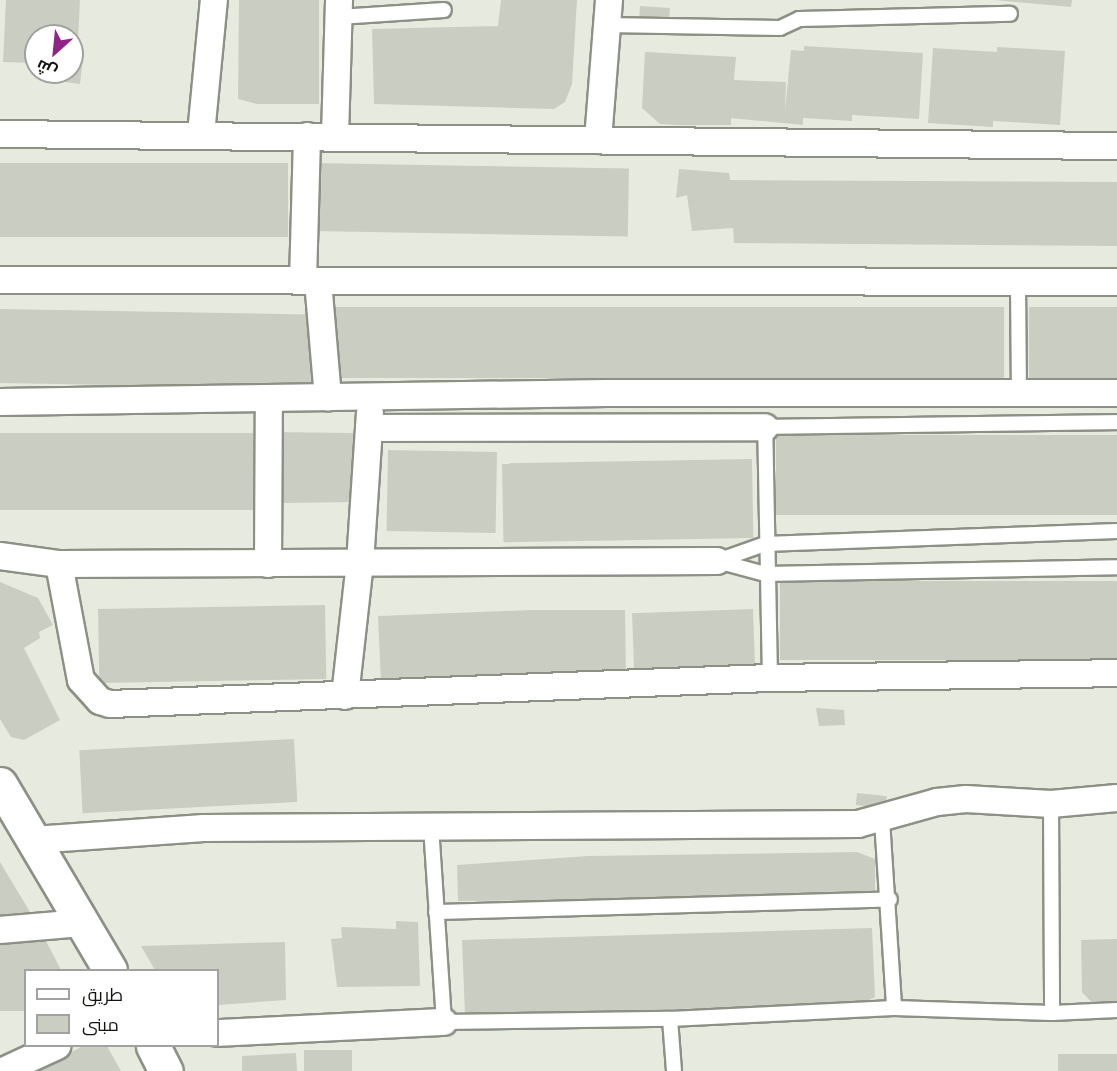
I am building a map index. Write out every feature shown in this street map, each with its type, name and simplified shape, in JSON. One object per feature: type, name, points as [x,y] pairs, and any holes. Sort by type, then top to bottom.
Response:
[{"type":"street","points":[[201,134],[214,0]]},
{"type":"street","points":[[334,136],[339,9]]},
{"type":"street","points":[[598,140],[608,12]]},
{"type":"street","points":[[0,134],[307,135],[1117,146]]},
{"type":"street","points":[[307,135],[310,281],[328,398]]},
{"type":"street","points":[[0,280],[1117,282]]},
{"type":"street","points":[[0,402],[371,396],[1117,393]]},
{"type":"street","points":[[345,696],[360,563],[371,396]]},
{"type":"street","points":[[268,564],[270,399]]},
{"type":"street","points":[[369,428],[765,426]]},
{"type":"street","points":[[0,556],[59,564],[717,561]]},
{"type":"street","points":[[59,564],[81,680],[100,701],[110,704],[770,678],[1117,673]]},
{"type":"street","points":[[0,784],[109,969]]},
{"type":"street","points":[[33,840],[204,828],[808,825],[882,820],[937,802],[966,799],[1051,804],[1117,798]]},
{"type":"street","points":[[0,930],[81,923]]},
{"type":"street","points":[[219,1033],[444,1022]]},
{"type":"street","points":[[3,1071],[55,1047]]},
{"type":"street","points":[[154,1047],[166,1071]]},
{"type":"lane","points":[[339,9],[444,10]]},
{"type":"lane","points":[[608,12],[780,28],[799,20],[1010,15]]},
{"type":"lane","points":[[1018,282],[1019,394]]},
{"type":"lane","points":[[770,678],[765,574],[765,426],[1117,422]]},
{"type":"lane","points":[[717,561],[765,544],[1117,531]]},
{"type":"lane","points":[[717,561],[765,574],[1117,567]]},
{"type":"lane","points":[[1051,804],[1052,1013]]},
{"type":"lane","points":[[882,820],[890,899],[894,1008]]},
{"type":"lane","points":[[431,826],[444,1022],[670,1018],[894,1008],[1052,1013],[1117,1010]]},
{"type":"lane","points":[[436,912],[890,899]]},
{"type":"lane","points":[[670,1018],[674,1071]]},
{"type":"building","points":[[6,0],[80,0],[79,24],[24,24],[24,63],[3,62]]},
{"type":"building","points":[[239,0],[319,0],[319,104],[257,104],[238,99]]},
{"type":"building","points":[[501,0],[577,0],[572,84],[565,102],[554,109],[374,104],[372,29],[498,26]]},
{"type":"building","points":[[994,0],[1072,0],[1071,7]]},
{"type":"building","points":[[640,6],[670,8],[669,20],[639,18]]},
{"type":"building","points":[[804,46],[923,53],[919,119],[852,115],[852,121],[803,118],[803,125],[731,118],[731,125],[678,125],[660,124],[642,108],[645,52],[736,57],[734,80],[786,82],[785,111],[791,50],[804,51]]},
{"type":"building","points":[[997,47],[1065,51],[1060,125],[993,121],[993,127],[928,123],[933,48],[997,52]]},
{"type":"building","points":[[0,163],[288,163],[288,237],[0,237]]},
{"type":"building","points":[[313,163],[629,169],[628,237],[312,231]]},
{"type":"building","points":[[679,169],[729,173],[730,180],[1117,182],[1117,246],[734,243],[733,228],[692,231],[687,195],[676,198]]},
{"type":"building","points":[[328,307],[1004,307],[1004,378],[328,378]]},
{"type":"building","points":[[1029,307],[1117,307],[1117,381],[1029,381]]},
{"type":"building","points":[[0,309],[312,314],[311,388],[0,383]]},
{"type":"building","points":[[271,432],[353,433],[357,502],[283,503]]},
{"type":"building","points":[[0,433],[253,433],[253,510],[0,510]]},
{"type":"building","points":[[776,435],[1117,435],[1117,515],[776,515]]},
{"type":"building","points":[[388,450],[497,452],[496,533],[387,531]]},
{"type":"building","points":[[752,459],[753,538],[503,542],[502,463]]},
{"type":"building","points":[[780,581],[1117,581],[1117,660],[780,660]]},
{"type":"building","points":[[0,582],[38,598],[53,625],[39,632],[40,638],[24,648],[60,720],[24,740],[11,737],[0,719]]},
{"type":"building","points":[[325,605],[326,679],[99,683],[98,609]]},
{"type":"building","points":[[753,609],[755,674],[634,678],[632,613]]},
{"type":"building","points":[[532,610],[625,610],[626,680],[381,682],[378,616]]},
{"type":"building","points":[[816,708],[844,710],[845,725],[819,726]]},
{"type":"building","points":[[294,739],[297,802],[83,813],[79,750]]},
{"type":"building","points":[[857,793],[887,796],[886,808],[856,805]]},
{"type":"building","points":[[857,852],[875,859],[875,897],[458,901],[457,865],[588,856]]},
{"type":"building","points":[[0,862],[30,912],[0,915]]},
{"type":"building","points":[[396,921],[418,922],[420,986],[337,987],[331,939],[342,938],[341,927],[396,929]]},
{"type":"building","points":[[872,928],[875,997],[861,1004],[465,1015],[462,940]]},
{"type":"building","points":[[1117,939],[1117,1003],[1093,1004],[1082,992],[1081,940]]},
{"type":"building","points":[[0,941],[46,941],[60,969],[24,969],[24,1011],[0,1011]]},
{"type":"building","points":[[285,942],[286,1000],[219,1005],[219,969],[154,969],[141,946]]},
{"type":"building","points":[[81,1047],[108,1047],[121,1071],[35,1071]]},
{"type":"building","points":[[304,1050],[352,1050],[352,1071],[304,1071]]},
{"type":"building","points":[[296,1053],[297,1071],[242,1071],[242,1056]]},
{"type":"building","points":[[1058,1054],[1117,1054],[1117,1071],[1058,1071]]}]
